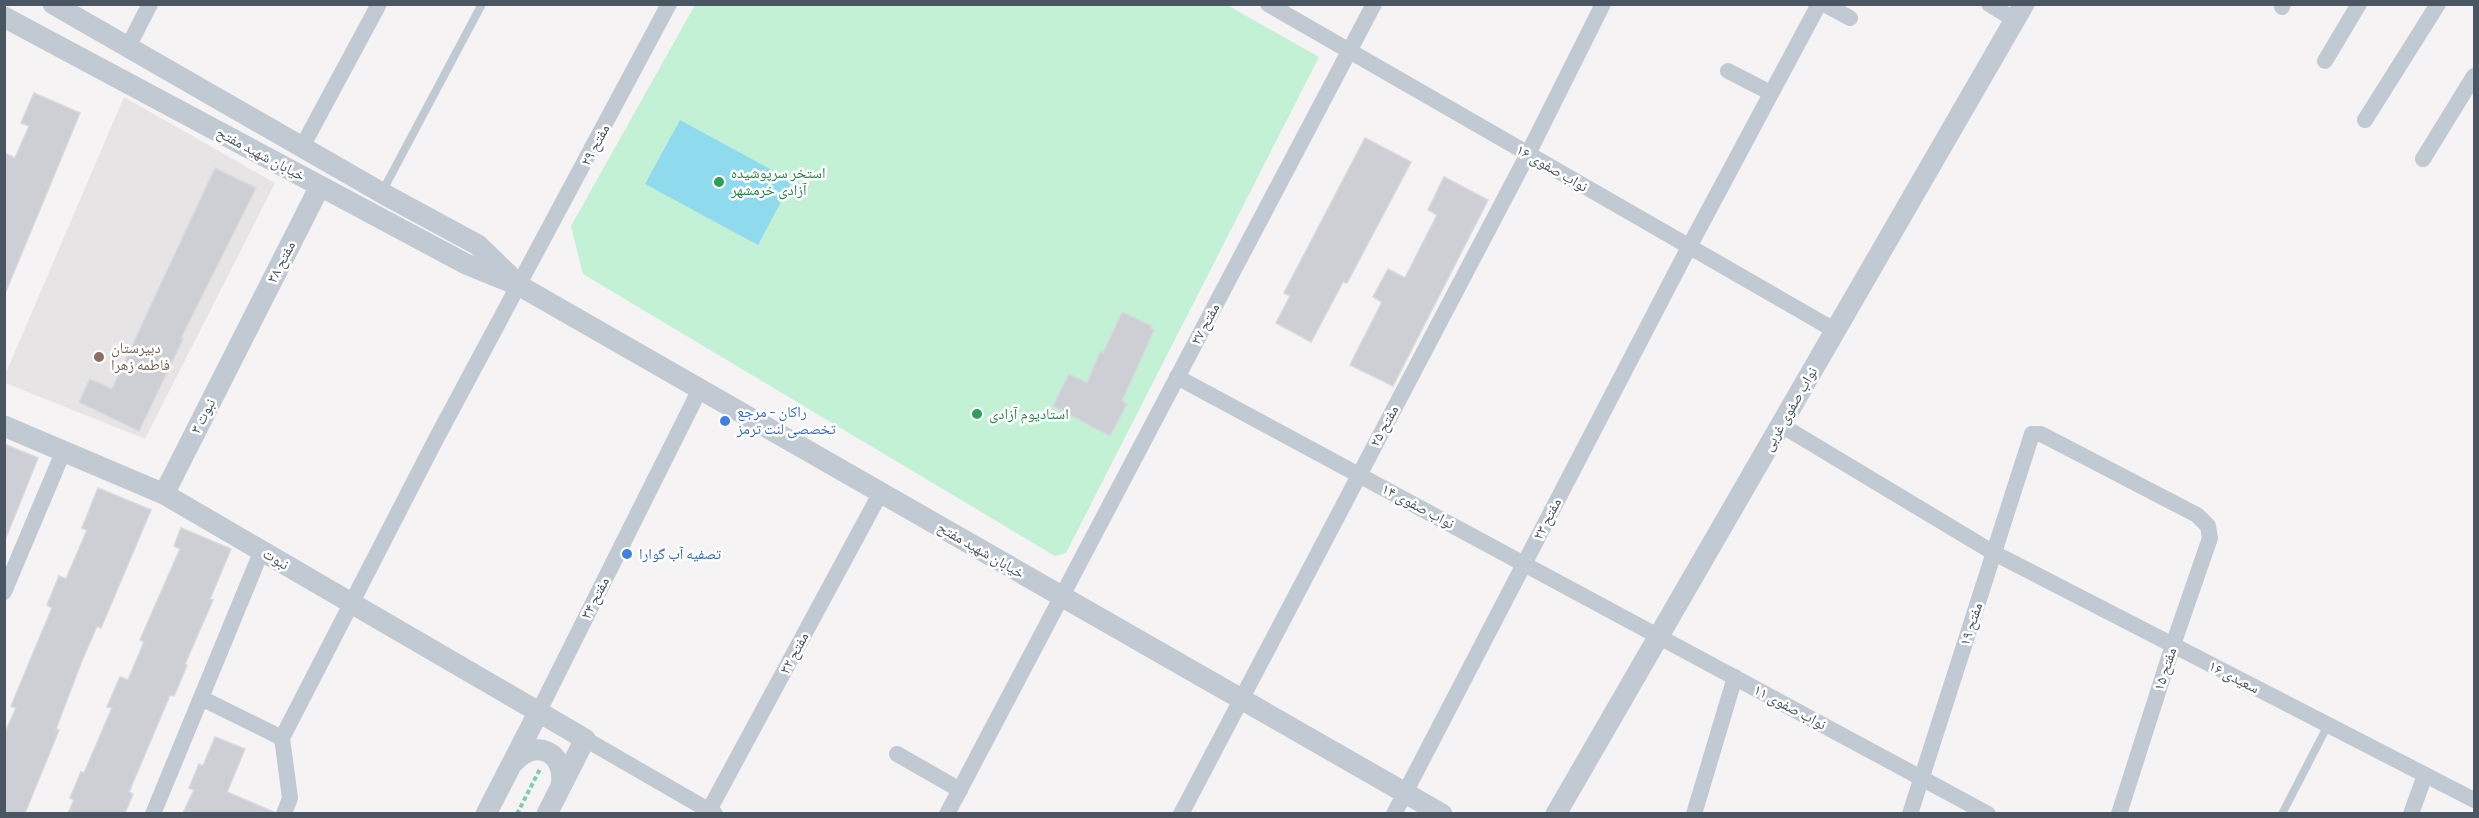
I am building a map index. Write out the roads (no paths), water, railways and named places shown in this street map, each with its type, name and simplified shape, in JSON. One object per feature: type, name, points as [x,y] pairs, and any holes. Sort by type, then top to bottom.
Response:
[{"type":"street","name":"خیابان شهید مفتح","points":[[53,4],[381,193],[478,244],[520,286]]},
{"type":"street","points":[[128,47],[150,4]]},
{"type":"street","points":[[302,147],[379,4]]},
{"type":"street","name":"مفتح ۲۹","points":[[282,738],[353,605],[435,441],[669,4]]},
{"type":"street","name":"نواب صفوی ۱۶","points":[[1268,4],[1836,331]]},
{"type":"street","name":"مفتح ۲۷","points":[[948,813],[1374,4]]},
{"type":"street","name":"مفتح ۲۵","points":[[1181,813],[1528,154],[1604,4]]},
{"type":"street","name":"مفتح ۲۳","points":[[1394,813],[1689,246],[1819,4]]},
{"type":"street","points":[[1824,4],[1850,18]]},
{"type":"street","points":[[1989,4],[2019,12]]},
{"type":"street","points":[[2325,61],[2359,4]]},
{"type":"street","points":[[2365,120],[2438,4]]},
{"type":"street","name":"نواب صفوی غربی","points":[[1556,813],[2019,12]]},
{"type":"street","name":"خیابان شهید مفتح","points":[[6,21],[466,264],[520,286],[1442,813]]},
{"type":"street","points":[[1728,70],[1771,93]]},
{"type":"street","points":[[2423,159],[2475,76]]},
{"type":"street","name":"مفتح ۳۸","points":[[243,337],[320,186]]},
{"type":"street","name":"نبوت ۳","points":[[164,494],[243,337]]},
{"type":"street","name":"نواب صفوی ۱۴","points":[[1177,377],[1659,636]]},
{"type":"street","name":"مفتح ۳۴","points":[[539,711],[700,389]]},
{"type":"street","name":"سعیدی ۱۶","points":[[1781,425],[1994,553],[2475,800]]},
{"type":"street","name":"نبوت","points":[[4,426],[164,494],[585,739]]},
{"type":"street","name":"مفتح ۱۹","points":[[1910,813],[2032,434]]},
{"type":"street","name":"مفتح ۱۵","points":[[2032,434],[2041,434],[2176,504],[2197,515],[2208,526],[2210,538],[2119,813]]},
{"type":"street","points":[[4,592],[64,450]]},
{"type":"street","name":"مفتح ۳۲","points":[[711,812],[881,492]]},
{"type":"street","points":[[153,813],[262,550]]},
{"type":"street","name":"نواب صفوی ۱۱","points":[[1659,636],[1988,813]]},
{"type":"street","points":[[1694,813],[1735,677]]},
{"type":"street","points":[[201,698],[282,738],[287,806]]},
{"type":"street","points":[[486,813],[539,711]]},
{"type":"street","points":[[547,813],[585,739],[711,812]]},
{"type":"street","points":[[512,765],[518,758],[532,750],[548,752],[554,756],[562,771],[560,787]]},
{"type":"street","points":[[897,754],[960,790]]},
{"type":"street","points":[[2411,813],[2425,775]]},
{"type":"lane","points":[[381,193],[482,4]]},
{"type":"lane","points":[[2282,813],[2328,725]]},
{"type":"water","name":"استخر سرپوشیده آزادی خرمشهر","points":[[680,120],[792,181],[758,245],[645,184]]},
{"type":"place","name":"استخر سرپوشیده آزادی خرمشهر","points":[[719,182]]},
{"type":"place","name":"دبیرستان فاطمه زهرا","points":[[99,357]]},
{"type":"place","name":"استادیوم آزادی","points":[[977,414]]},
{"type":"place","name":"راکان - مرجع تخصصی لنت ترمز","points":[[725,421]]},
{"type":"place","name":"تصفیه آب گوارا","points":[[627,554]]}]
